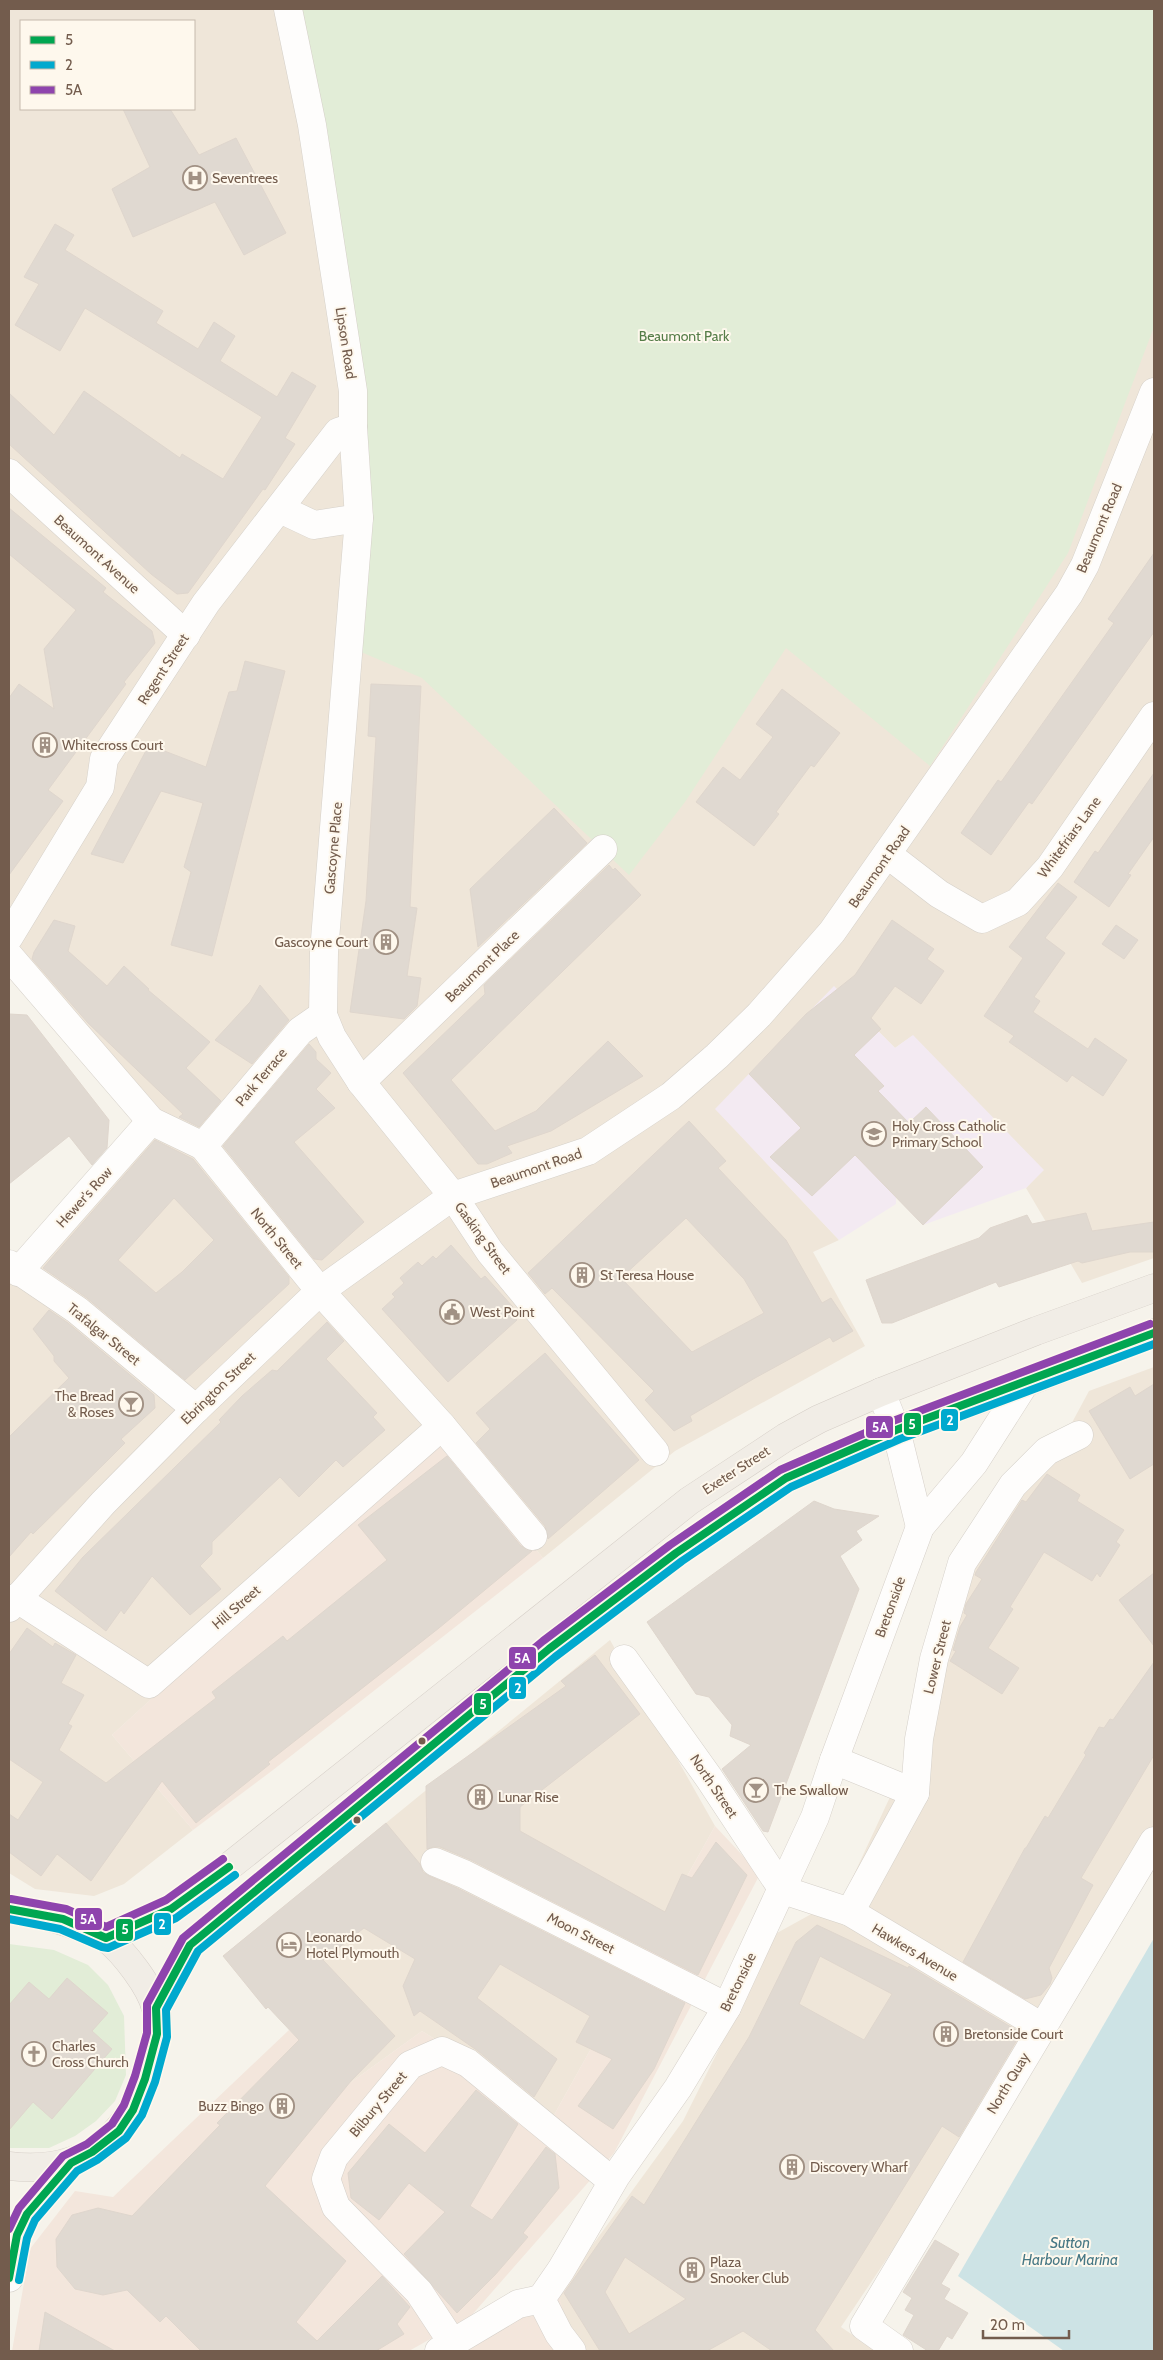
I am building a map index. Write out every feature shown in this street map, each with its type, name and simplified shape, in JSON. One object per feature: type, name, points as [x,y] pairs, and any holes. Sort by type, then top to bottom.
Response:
[{"type":"main road","name":"Exeter Street","points":[[106,1938],[171,1909],[212,1880],[689,1501],[803,1428],[881,1392],[1036,1331],[1154,1288]]},
{"type":"main road","points":[[156,2008],[190,1946],[550,1649],[676,1553],[786,1478],[896,1430],[1025,1384],[1154,1333]]},
{"type":"main road","points":[[9,1909],[63,1919],[106,1938],[134,1966],[156,2008],[157,2034],[145,2080],[133,2110],[119,2131],[92,2152],[71,2163],[30,2169],[9,2166]]},
{"type":"street","name":"Lipson Road","points":[[288,9],[312,125],[353,391],[353,427],[359,518],[346,681]]},
{"type":"street","name":"Beaumont Road","points":[[453,1196],[588,1151],[670,1096],[717,1056],[759,1015],[832,932],[1069,594],[1086,565],[1154,392]]},
{"type":"street","name":"Regent Street","points":[[9,937],[100,787],[104,759],[206,603],[338,432],[353,427]]},
{"type":"street","name":"Beaumont Avenue","points":[[9,473],[186,635]]},
{"type":"street","points":[[280,509],[314,525],[359,518]]},
{"type":"street","name":"Gascoyne Place","points":[[323,1015],[324,952],[346,681]]},
{"type":"street","name":"Whitefriars Lane","points":[[887,854],[939,894],[982,919],[1018,902],[1050,867],[1154,716]]},
{"type":"street","name":"Beaumont Place","points":[[361,1082],[603,849]]},
{"type":"street","name":"North Street","points":[[9,956],[151,1122],[203,1146],[320,1291],[442,1426],[533,1536]]},
{"type":"street","name":"Gasking Street","points":[[323,1015],[332,1037],[361,1082],[453,1196],[490,1252],[655,1452]]},
{"type":"street","name":"Park Terrace","points":[[203,1146],[300,1031],[323,1015]]},
{"type":"street","name":"Hewer's Row","points":[[13,1268],[151,1122]]},
{"type":"street","name":"Ebrington Street","points":[[12,1603],[103,1503],[196,1408],[320,1291],[453,1196]]},
{"type":"street","name":"Trafalgar Street","points":[[13,1268],[77,1310],[196,1408]]},
{"type":"street","name":"Bretonside","points":[[541,2299],[561,2270],[612,2181],[678,2088],[727,2007],[783,1890],[815,1817],[834,1760],[920,1528],[974,1463],[1025,1384]]},
{"type":"street","points":[[881,1392],[896,1430],[920,1528]]},
{"type":"street","name":"Hill Street","points":[[12,1603],[150,1684],[442,1426]]},
{"type":"street","name":"Lower Street","points":[[850,1912],[915,1793],[919,1739],[934,1659],[962,1564],[1013,1485],[1048,1451],[1079,1435]]},
{"type":"street","name":"North Street","points":[[626,1657],[642,1684],[709,1778],[783,1890]]},
{"type":"street","points":[[834,1760],[915,1793]]},
{"type":"street","name":"North Quay","points":[[899,2351],[864,2326],[1154,1841]]},
{"type":"street","name":"Moon Street","points":[[435,1862],[464,1874],[727,2007]]},
{"type":"street","name":"Hawkers Avenue","points":[[783,1890],[850,1912],[1042,2027]]},
{"type":"street","name":"Bilbury Street","points":[[446,2347],[418,2292],[336,2206],[326,2179],[334,2156],[410,2065],[442,2052],[468,2063],[612,2181]]},
{"type":"street","points":[[9,2278],[17,2235],[26,2214],[71,2163]]},
{"type":"street","points":[[446,2347],[518,2304],[541,2299],[559,2334],[572,2351]]},
{"type":"shaded area","points":[[9,9],[1154,9],[1154,1258],[1082,1283],[1026,1188],[1043,1170],[912,1036],[895,1048],[834,987],[716,1109],[839,1240],[813,1252],[865,1346],[675,1451],[543,1558],[440,1435],[112,1735],[193,1830],[124,1884],[94,1896],[35,1889],[9,1873],[9,1269],[147,1133],[9,976]]},
{"type":"shaded area","name":"Holy Cross Catholic Primary School","points":[[834,986],[895,1048],[913,1035],[1044,1170],[1026,1188],[923,1225],[896,1197],[896,1204],[839,1240],[715,1109]]},
{"type":"shaded area","points":[[1154,1367],[1154,1861],[841,2327],[876,2351],[582,2351],[564,2318],[557,2289],[578,2265],[683,2121],[777,1933],[844,1896],[916,1741],[965,1565],[1068,1430],[1089,1391]]},
{"type":"shaded area","points":[[440,1434],[543,1558],[273,1770],[193,1830],[112,1735]]},
{"type":"shaded area","points":[[610,1640],[715,1826],[554,2115],[422,2031],[346,2086],[223,1956]]},
{"type":"shaded area","points":[[715,1826],[760,1874],[614,2153],[471,2316],[409,2351],[12,2351],[30,2249],[75,2191],[113,2197],[289,2030],[346,2086],[422,2031],[554,2115]]},
{"type":"shaded area","points":[[558,2288],[564,2318],[582,2351],[456,2351]]},
{"type":"green space","name":"Beaumont Park","points":[[294,9],[1154,9],[1154,327],[1068,553],[930,766],[786,648],[685,802],[629,875],[422,678],[354,649],[363,518]]},
{"type":"green space","points":[[9,1944],[54,1950],[88,1965],[108,1985],[124,2016],[126,2075],[115,2101],[96,2121],[75,2136],[49,2148],[9,2148]]},
{"type":"water","name":"Sutton Harbour Marina","points":[[1154,1938],[1154,2351],[1064,2351],[958,2276]]},
{"type":"building","name":"Seventrees","points":[[123,110],[171,110],[199,155],[236,138],[286,233],[244,255],[215,202],[133,237],[112,189],[150,167]]},
{"type":"building","points":[[55,224],[74,235],[65,250],[163,311],[156,323],[198,349],[214,322],[235,336],[220,361],[277,397],[292,372],[316,386],[285,438],[295,444],[265,490],[263,489],[188,593],[177,594],[151,574],[9,444],[9,393],[54,435],[84,391],[180,458],[182,454],[223,479],[262,417],[85,308],[60,351],[15,325],[39,284],[24,277]]},
{"type":"building","points":[[9,508],[106,588],[103,592],[152,631],[155,643],[124,682],[126,684],[48,790],[63,801],[9,875],[9,698],[19,684],[54,709],[44,649],[76,610],[9,554]]},
{"type":"building","points":[[1154,553],[1154,632],[1032,804],[1029,802],[991,855],[961,833],[998,780],[1001,782],[1114,623],[1108,619]]},
{"type":"building","points":[[245,661],[285,671],[212,956],[171,945],[191,872],[184,867],[203,803],[161,791],[123,863],[91,854],[149,745],[206,767],[229,692],[237,691]]},
{"type":"building","points":[[371,684],[421,686],[410,907],[417,908],[407,976],[421,978],[417,1006],[404,1019],[350,1012],[366,901],[376,737],[368,736]]},
{"type":"building","points":[[782,689],[840,733],[814,767],[811,765],[776,812],[779,814],[754,846],[696,802],[723,767],[740,780],[773,737],[756,724]]},
{"type":"building","points":[[1154,773],[1154,837],[1128,874],[1131,875],[1109,907],[1074,882],[1095,851],[1098,853]]},
{"type":"building","points":[[554,808],[587,843],[478,947],[470,889]]},
{"type":"building","points":[[609,865],[613,870],[615,868],[641,895],[451,1080],[495,1131],[536,1111],[608,1041],[643,1076],[551,1131],[507,1146],[512,1153],[487,1164],[478,1164],[403,1073],[485,994],[484,985]]},
{"type":"building","points":[[1058,883],[1077,897],[1045,938],[1065,953],[1034,997],[1040,1001],[1033,1012],[1088,1049],[1095,1038],[1127,1060],[1103,1096],[1072,1075],[1067,1082],[1009,1042],[1014,1036],[984,1016],[1023,958],[1009,947]]},
{"type":"building","points":[[54,920],[75,926],[68,951],[107,986],[124,966],[148,990],[210,1042],[186,1068],[221,1101],[199,1127],[179,1117],[183,1114],[88,1023],[32,959],[34,952]]},
{"type":"building","points":[[892,920],[934,949],[927,959],[944,971],[921,1004],[895,986],[871,1018],[881,1029],[854,1055],[884,1086],[878,1091],[909,1123],[926,1107],[983,1167],[923,1225],[855,1155],[812,1196],[770,1157],[801,1128],[749,1074],[806,1014],[855,975]]},
{"type":"building","points":[[1116,925],[1138,940],[1124,959],[1102,944]]},
{"type":"building","points":[[260,985],[289,1020],[252,1064],[215,1040],[250,1002]]},
{"type":"building","points":[[9,1014],[27,1015],[109,1120],[107,1148],[92,1165],[69,1136],[9,1184]]},
{"type":"building","points":[[309,1044],[316,1052],[316,1059],[331,1073],[316,1089],[335,1108],[294,1142],[364,1222],[322,1260],[314,1259],[223,1146]]},
{"type":"building","name":"St Teresa House","points":[[689,1121],[726,1161],[718,1168],[786,1240],[822,1303],[831,1298],[853,1331],[833,1342],[830,1337],[755,1378],[690,1416],[692,1421],[674,1431],[645,1400],[654,1391],[552,1288],[545,1294],[528,1273]],"holes":[[[686,1218],[744,1279],[764,1313],[692,1352],[621,1278]]]},
{"type":"building","points":[[155,1140],[193,1159],[289,1277],[289,1284],[185,1380],[87,1298],[43,1268]],"holes":[[[174,1198],[214,1240],[182,1272],[156,1293],[118,1260]]]},
{"type":"building","points":[[1086,1213],[1092,1231],[1154,1222],[1154,1252],[1130,1252],[1082,1263],[1078,1261],[999,1287],[996,1282],[892,1323],[882,1323],[866,1280],[979,1238],[990,1228],[1027,1215],[1032,1224]]},
{"type":"building","name":"West Point","points":[[451,1245],[481,1279],[485,1276],[513,1307],[509,1311],[517,1320],[448,1382],[382,1309],[395,1297],[392,1294],[404,1283],[400,1278],[418,1262],[422,1266],[433,1256],[436,1259]]},
{"type":"building","points":[[49,1310],[68,1323],[154,1395],[155,1408],[121,1439],[125,1443],[33,1534],[31,1532],[9,1557],[9,1437],[69,1378],[54,1361],[54,1356],[33,1329]]},
{"type":"building","points":[[327,1322],[344,1341],[326,1359],[377,1413],[373,1417],[385,1430],[343,1467],[336,1460],[299,1497],[280,1477],[265,1491],[212,1542],[212,1554],[200,1566],[221,1589],[190,1615],[152,1576],[124,1614],[121,1610],[106,1631],[55,1591],[83,1557],[221,1422],[219,1420],[242,1396],[272,1370],[277,1371]]},
{"type":"building","points":[[545,1353],[639,1460],[548,1539],[545,1526],[476,1443],[490,1429],[476,1413]]},
{"type":"building","points":[[1154,1384],[1154,1464],[1130,1479],[1089,1411],[1130,1387],[1135,1396]]},
{"type":"building","points":[[447,1456],[521,1546],[532,1551],[439,1628],[268,1762],[270,1764],[196,1823],[162,1781],[91,1881],[57,1854],[41,1876],[9,1852],[9,1814],[18,1820],[43,1782],[9,1759],[9,1654],[27,1628],[53,1647],[55,1643],[76,1655],[61,1683],[84,1695],[68,1724],[72,1726],[59,1750],[106,1783],[216,1698],[212,1692],[283,1636],[287,1641],[387,1560],[358,1525]]},
{"type":"building","points":[[1047,1474],[1080,1495],[1077,1501],[1124,1530],[1116,1542],[1120,1545],[1100,1577],[1097,1573],[1092,1581],[1044,1552],[1010,1607],[1013,1609],[988,1648],[1019,1668],[1002,1694],[950,1661],[956,1651],[953,1650],[960,1627],[967,1615],[964,1613],[966,1604],[982,1579],[975,1575],[976,1572],[1022,1500],[1026,1502]]},
{"type":"building","points":[[814,1501],[834,1509],[879,1516],[856,1531],[862,1540],[840,1556],[859,1589],[768,1832],[763,1831],[722,1769],[751,1745],[730,1736],[732,1725],[709,1697],[696,1694],[647,1622]]},
{"type":"building","points":[[1154,1573],[1154,1646],[1119,1600]]},
{"type":"building","name":"Lunar Rise","points":[[595,1655],[640,1714],[520,1807],[520,1831],[665,1912],[682,1874],[692,1878],[716,1842],[747,1875],[698,1975],[471,1860],[440,1847],[427,1849],[426,1786],[566,1686],[561,1681]]},
{"type":"building","points":[[1154,1662],[1154,1755],[1081,1878],[1093,1885],[1049,1968],[1052,1978],[1050,1984],[1041,1995],[1025,1999],[963,1962],[1025,1848],[1045,1816],[1048,1818],[1086,1755],[1084,1753],[1099,1727],[1104,1728],[1110,1719],[1113,1720]]},
{"type":"building","points":[[386,1823],[420,1864],[423,1872],[429,1876],[457,1888],[685,2003],[654,2069],[613,2129],[578,2106],[612,2059],[576,2042],[590,2016],[500,1964],[477,1998],[557,2059],[534,2097],[478,2051],[420,2011],[414,2016],[403,1986],[415,1959],[364,1928],[323,1960],[395,2036],[351,2081],[265,2186],[346,2261],[296,2322],[317,2341],[382,2276],[410,2307],[397,2324],[404,2334],[376,2351],[201,2351],[166,2316],[160,2322],[127,2290],[103,2295],[75,2289],[57,2267],[56,2239],[72,2215],[98,2208],[132,2216],[220,2125],[217,2123],[299,2040],[268,2007],[266,2009],[223,1956]]},
{"type":"building","points":[[817,1925],[908,1968],[909,1966],[1021,2033],[959,2137],[942,2126],[815,2330],[834,2351],[772,2351],[743,2331],[707,2351],[600,2351],[564,2293],[632,2196],[644,2205],[749,2037],[796,1942]],"holes":[[[820,1956],[892,1994],[864,2040],[799,2004]],[[625,2257],[686,2299],[629,2334],[605,2292]]]},
{"type":"building","points":[[67,1978],[108,2013],[92,2031],[112,2049],[52,2119],[33,2102],[9,2130],[9,2005],[29,1982],[49,1999]]},
{"type":"building","points":[[476,2090],[518,2124],[470,2206],[492,2220],[546,2147],[555,2154],[559,2188],[523,2233],[528,2237],[495,2275],[457,2313],[404,2254],[445,2212],[409,2183],[379,2220],[351,2198],[348,2173],[389,2124],[425,2153]]},
{"type":"building","points":[[935,2240],[959,2254],[941,2284],[950,2289],[944,2299],[968,2313],[952,2339],[947,2336],[938,2351],[928,2351],[903,2335],[914,2315],[905,2310],[912,2298],[903,2292]]},
{"type":"building","points":[[45,2312],[115,2351],[39,2351]]},
{"type":"transit line","name":"5A","points":[[9,2229],[19,2208],[63,2156],[87,2144],[112,2124],[124,2105],[135,2076],[147,2033],[147,2004],[183,1938],[543,1641],[670,1545],[780,1470],[893,1421],[1150,1324]]},
{"type":"transit line","name":"5","points":[[9,2278],[17,2235],[27,2214],[71,2163],[92,2152],[119,2131],[133,2110],[145,2079],[157,2034],[156,2008],[190,1945],[549,1649],[676,1553],[786,1478],[896,1430],[1154,1333]]},
{"type":"transit line","name":"2","points":[[19,2280],[27,2238],[35,2220],[77,2171],[97,2160],[126,2138],[142,2115],[155,2082],[167,2037],[166,2010],[198,1951],[555,1657],[682,1561],[791,1487],[900,1439],[1154,1344]]},
{"type":"transit line","name":"5A","points":[[11,1899],[66,1909],[106,1927],[166,1900],[223,1859]]},
{"type":"transit line","name":"5","points":[[9,1909],[63,1919],[106,1938],[171,1909],[229,1867]]},
{"type":"transit line","name":"2","points":[[9,1919],[60,1929],[108,1948],[176,1918],[235,1875]]},
{"type":"place","name":"Seventrees","points":[[195,178]]},
{"type":"place","name":"Whitecross Court","points":[[45,745]]},
{"type":"place","name":"Gascoyne Court","points":[[386,942]]},
{"type":"place","name":"Holy Cross Catholic Primary School","points":[[874,1134]]},
{"type":"place","name":"St Teresa House","points":[[582,1275]]},
{"type":"place","name":"West Point","points":[[452,1312]]},
{"type":"place","name":"The Bread & Roses","points":[[131,1404]]},
{"type":"place","name":"The Swallow","points":[[756,1790]]},
{"type":"place","name":"Lunar Rise","points":[[480,1797]]},
{"type":"place","name":"Leonardo Hotel Plymouth","points":[[289,1945]]},
{"type":"place","name":"Bretonside Court","points":[[946,2034]]},
{"type":"place","name":"Charles Cross Church","points":[[34,2054]]},
{"type":"place","name":"Buzz Bingo","points":[[282,2106]]},
{"type":"place","name":"Discovery Wharf","points":[[792,2167]]},
{"type":"place","name":"Plaza Snooker Club","points":[[692,2270]]}]
